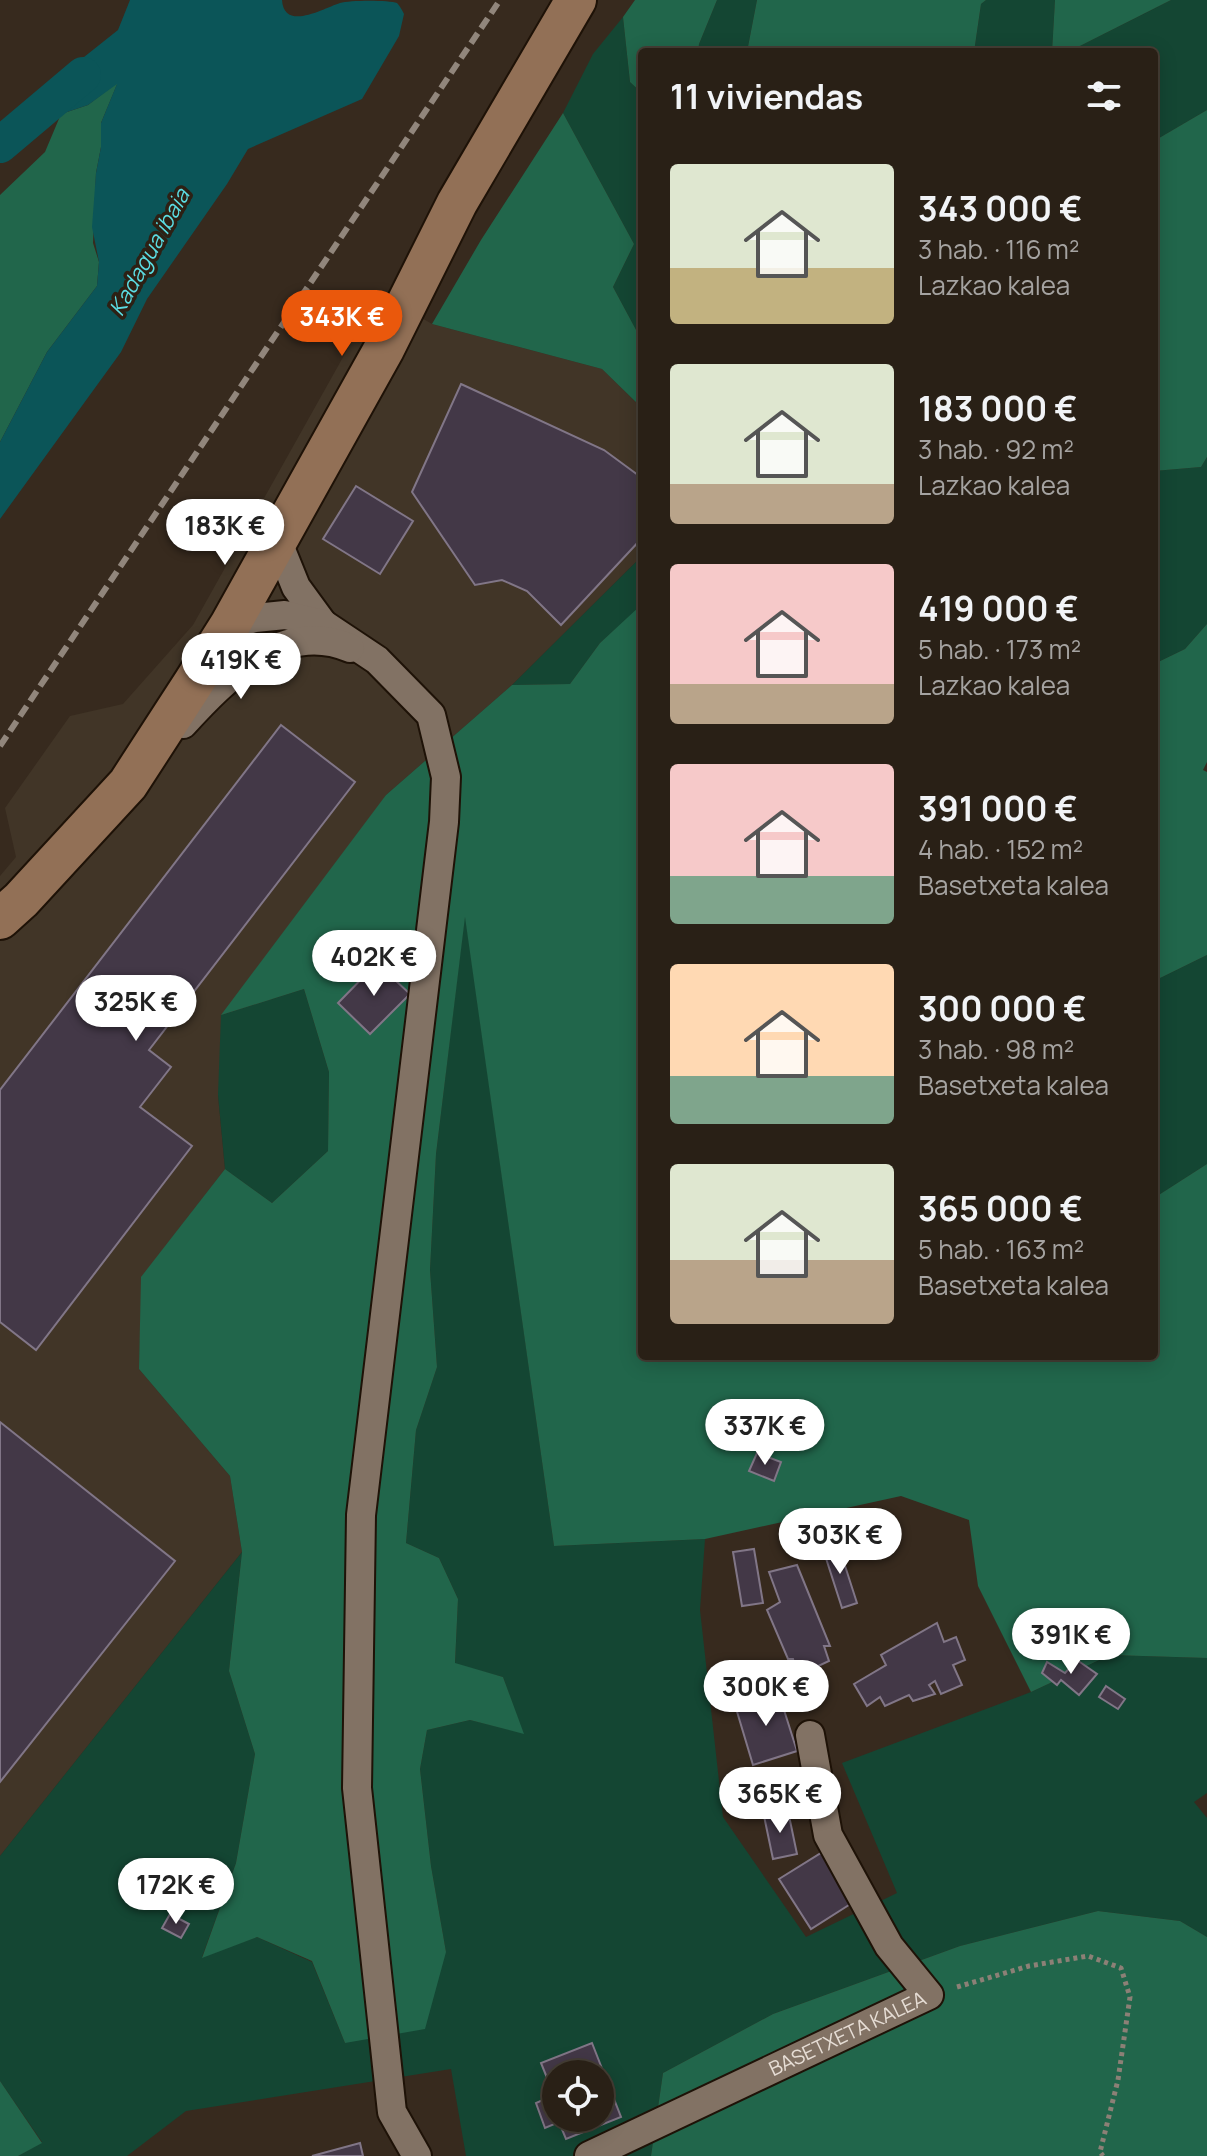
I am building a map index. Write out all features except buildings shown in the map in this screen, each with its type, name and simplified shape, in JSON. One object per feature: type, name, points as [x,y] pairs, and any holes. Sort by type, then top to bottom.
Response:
[{"type":"street","points":[[128,784],[230,625],[384,349],[457,203],[576,0]]},
{"type":"street","points":[[277,540],[296,587],[323,624],[377,660],[431,715],[446,777],[442,838],[361,1515],[357,1788],[392,2112],[417,2156]]},
{"type":"street","points":[[230,625],[255,618],[285,615],[323,624]]},
{"type":"street","points":[[7,916],[235,671],[289,642],[334,641],[377,660]]},
{"type":"street","name":"BASETXETA KALEA","points":[[589,2156],[929,1995],[889,1946],[828,1835],[810,1735]]},
{"type":"path","points":[[929,1995],[1029,1966],[1088,1956],[1121,1968],[1130,1997],[1118,2080],[1100,2152],[1103,2156]]},
{"type":"shaded area","points":[[379,293],[432,324],[602,369],[638,404],[638,560],[512,685],[386,795],[218,1095],[225,1169],[142,1277],[139,1369],[230,1476],[242,1552],[0,1856],[0,876],[16,857],[5,808],[70,716],[123,704],[193,625]]},
{"type":"green space","points":[[635,0],[717,0],[698,48],[638,48],[638,89],[630,82],[623,17]]},
{"type":"green space","points":[[717,0],[757,0],[748,48],[698,48]]},
{"type":"green space","points":[[757,0],[986,0],[981,4],[975,48],[748,48]]},
{"type":"green space","points":[[986,0],[1055,0],[1052,48],[975,48],[981,4]]},
{"type":"green space","points":[[1055,0],[1171,0],[1076,48],[1052,48]]},
{"type":"green space","points":[[1171,0],[1207,0],[1207,110],[1158,139],[1158,48],[1076,48]]},
{"type":"green space","points":[[623,17],[630,82],[638,89],[638,334],[613,287],[634,244],[563,113],[593,54]]},
{"type":"green space","points":[[118,82],[101,123],[93,243],[99,262],[97,286],[47,352],[0,442],[0,195],[45,152],[61,114],[88,105]]},
{"type":"green space","points":[[1207,110],[1207,457],[1201,467],[1158,471],[1158,139]]},
{"type":"green space","points":[[563,113],[634,244],[613,287],[638,334],[638,404],[602,369],[432,324],[481,240]]},
{"type":"green space","points":[[1207,457],[1207,624],[1185,649],[1158,662],[1158,471],[1201,467]]},
{"type":"green space","points":[[638,560],[638,609],[600,643],[570,684],[512,685]]},
{"type":"green space","points":[[638,608],[638,1360],[1158,1360],[1158,1195],[1207,1164],[1207,1658],[1110,1655],[1031,1692],[978,1586],[969,1520],[901,1496],[705,1539],[554,1546],[465,917],[436,1154],[430,1270],[437,1367],[416,1430],[406,1543],[439,1558],[458,1599],[455,1663],[503,1677],[524,1734],[470,1720],[427,1730],[420,1769],[431,1866],[446,1952],[425,2029],[345,2043],[312,1961],[257,1937],[202,1958],[236,1863],[255,1754],[229,1671],[242,1552],[230,1476],[139,1369],[141,1277],[225,1169],[272,1203],[328,1151],[329,1072],[304,989],[221,1015],[386,795],[512,685],[570,684],[600,643]]},
{"type":"green space","points":[[1207,624],[1207,762],[1203,770],[1207,772],[1207,955],[1158,979],[1158,662],[1185,649]]},
{"type":"green space","points":[[465,913],[554,1546],[705,1539],[700,1610],[723,1817],[806,1937],[897,1893],[842,1763],[1031,1692],[1110,1655],[1207,1658],[1207,1793],[1194,1802],[1207,1818],[1207,1937],[1180,1921],[1098,1911],[960,1946],[773,2014],[663,2073],[651,2156],[466,2156],[451,2069],[186,2111],[127,2156],[18,2156],[42,2142],[0,2081],[0,1856],[242,1552],[229,1671],[255,1754],[236,1863],[202,1957],[257,1937],[312,1962],[345,2043],[446,1952],[431,1866],[420,1769],[427,1730],[470,1720],[523,1733],[503,1677],[455,1664],[458,1599],[439,1558],[406,1543],[416,1430],[437,1367],[430,1270],[436,1154]]},
{"type":"green space","points":[[1207,955],[1207,1164],[1158,1195],[1158,979]]},
{"type":"green space","points":[[304,989],[329,1072],[328,1151],[272,1203],[225,1169],[218,1095],[221,1015]]},
{"type":"green space","points":[[1098,1911],[1180,1921],[1207,1937],[1207,2156],[651,2156],[663,2073],[773,2014],[960,1946]]},
{"type":"green space","points":[[0,2081],[42,2143],[18,2156],[0,2156]]},
{"type":"water","name":"Kadagua ibaia","points":[[130,0],[282,0],[284,10],[297,16],[345,2],[378,1],[397,3],[404,14],[399,36],[362,99],[248,149],[147,299],[121,352],[0,519],[0,442],[47,352],[97,286],[99,262],[92,227],[96,173],[101,123],[117,84],[88,105],[61,114],[45,107],[35,96],[118,30]]},
{"type":"waterway","points":[[0,145],[83,75]]},
{"type":"railway","points":[[0,746],[500,0]]}]
